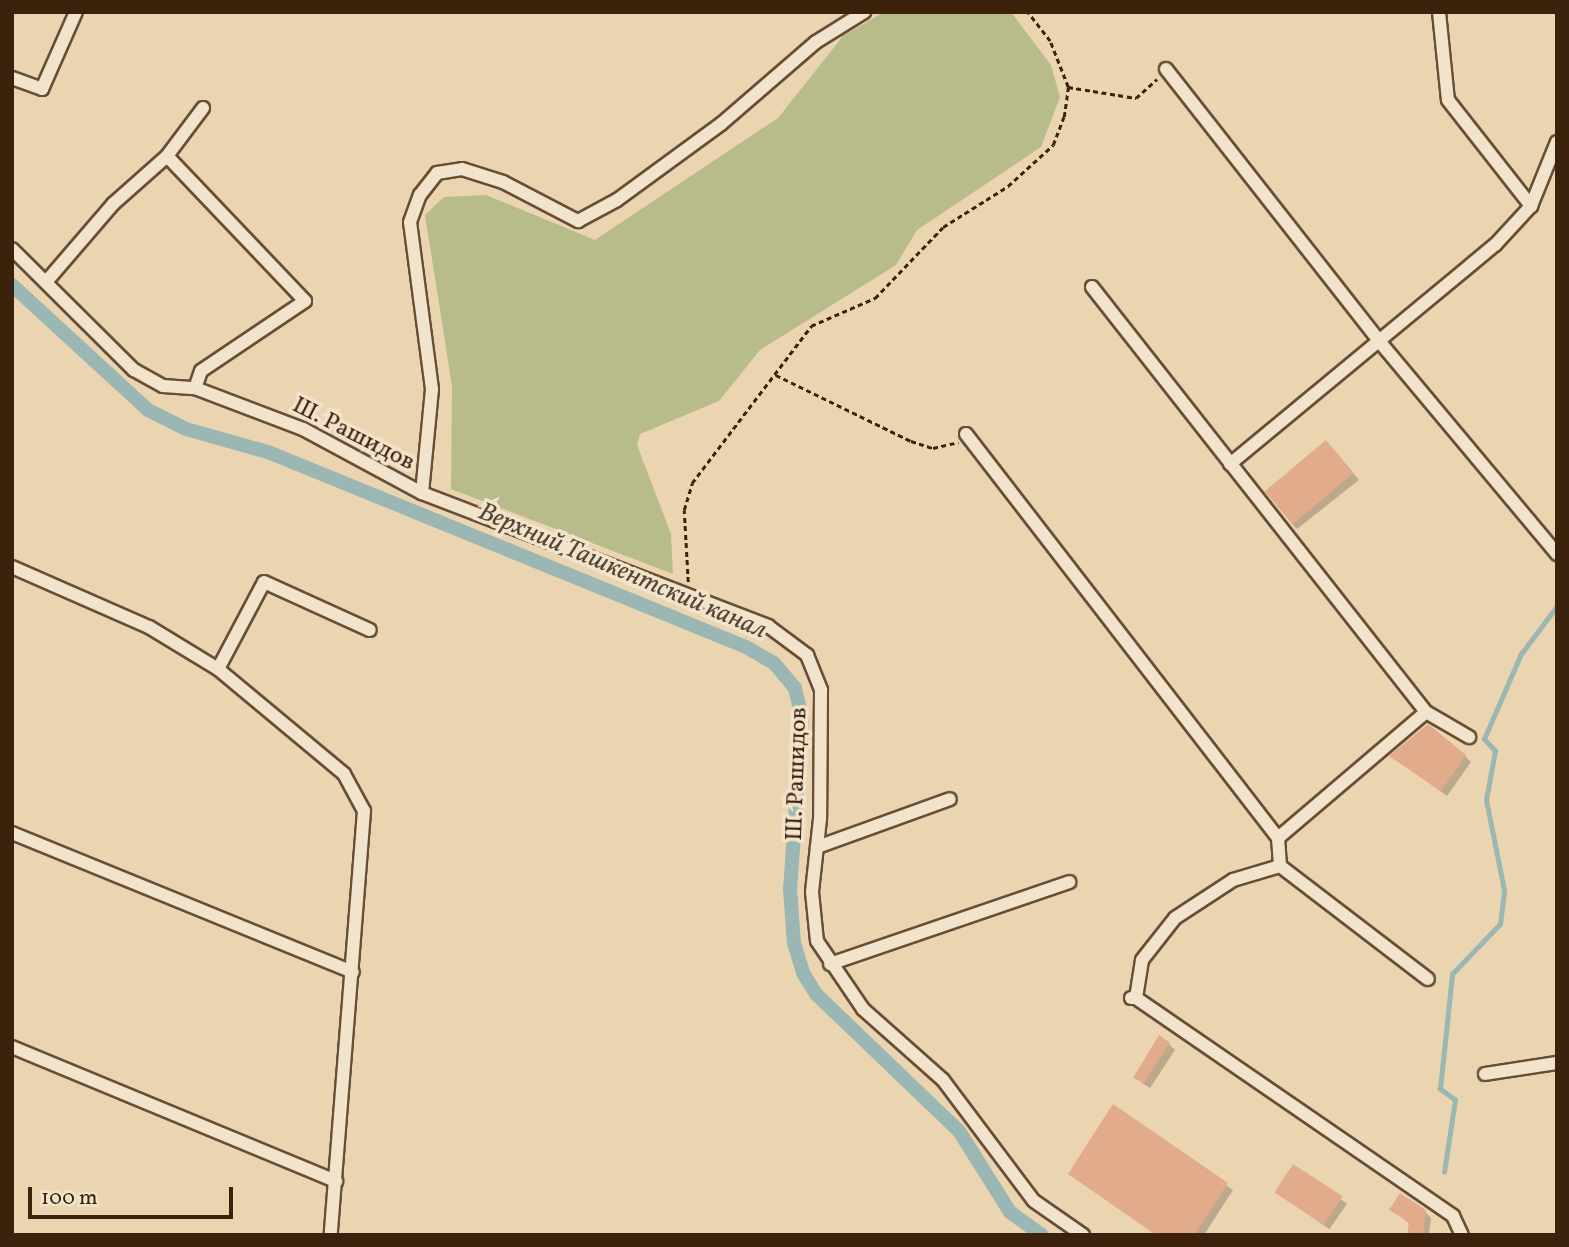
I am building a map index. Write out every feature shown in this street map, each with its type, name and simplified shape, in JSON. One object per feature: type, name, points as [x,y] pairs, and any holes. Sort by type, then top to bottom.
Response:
[{"type":"street","points":[[12,78],[42,89],[76,12]]},
{"type":"street","points":[[422,493],[432,388],[410,222],[420,195],[437,173],[461,169],[493,179],[578,220],[618,200],[721,124],[816,42],[864,12]]},
{"type":"street","points":[[1439,12],[1448,100],[1531,206]]},
{"type":"street","points":[[1166,69],[1378,341],[1557,554]]},
{"type":"street","points":[[46,282],[113,204],[167,156],[203,108]]},
{"type":"street","points":[[1230,464],[1495,245],[1531,206],[1557,142]]},
{"type":"street","points":[[167,156],[304,300],[201,371],[195,388]]},
{"type":"street","name":"Ш. Рашидов","points":[[12,250],[134,370],[163,386],[195,388],[303,429],[422,493],[768,626],[807,655],[821,690],[823,744],[812,918],[817,942],[863,1009],[964,1103],[1034,1201],[1083,1235]]},
{"type":"street","points":[[1092,287],[1426,712],[1469,737]]},
{"type":"street","points":[[966,434],[1278,838],[1280,866],[1428,979]]},
{"type":"street","points":[[12,567],[149,627],[218,669],[344,774],[364,811],[331,1235]]},
{"type":"street","points":[[218,669],[264,582],[370,630]]},
{"type":"street","points":[[1278,838],[1426,712]]},
{"type":"street","points":[[817,847],[950,799]]},
{"type":"street","points":[[12,833],[353,972]]},
{"type":"street","points":[[1280,866],[1233,880],[1175,918],[1142,960],[1133,998],[1453,1216],[1462,1235]]},
{"type":"street","points":[[830,964],[1069,882]]},
{"type":"street","points":[[12,1047],[336,1181]]},
{"type":"street","points":[[1485,1074],[1557,1063]]},
{"type":"path","points":[[689,596],[684,510],[692,482],[811,326],[875,298],[959,214],[1034,166],[1053,145],[1064,117],[1068,87],[1051,41],[1027,12]]},
{"type":"path","points":[[1068,87],[1136,98],[1166,69]]},
{"type":"path","points":[[776,375],[933,449],[956,444],[966,434]]},
{"type":"green space","points":[[884,12],[1011,12],[1051,65],[1060,97],[1041,147],[917,230],[896,265],[760,350],[719,401],[640,434],[637,445],[671,534],[673,574],[451,489],[452,386],[425,215],[444,197],[486,195],[595,240],[778,118],[843,36]]},
{"type":"building","points":[[1326,440],[1354,473],[1292,524],[1265,491]]},
{"type":"building","points":[[1428,724],[1466,755],[1441,791],[1389,756]]},
{"type":"building","points":[[1159,1035],[1170,1043],[1144,1083],[1133,1078]]},
{"type":"building","points":[[1113,1104],[1228,1183],[1194,1235],[1156,1235],[1068,1174]]},
{"type":"building","points":[[1293,1164],[1342,1196],[1324,1225],[1274,1193]]},
{"type":"building","points":[[1400,1193],[1426,1210],[1423,1235],[1407,1235],[1409,1222],[1389,1210]]},
{"type":"waterway","name":"Верхний Ташкентский канал","points":[[12,285],[148,410],[186,429],[268,452],[746,647],[774,663],[795,688],[802,719],[790,889],[794,943],[803,973],[816,994],[959,1131],[1010,1212],[1042,1235]]},
{"type":"waterway","points":[[1444,1172],[1455,1100],[1440,1089],[1452,974],[1500,924],[1504,890],[1486,800],[1495,751],[1484,739],[1521,654],[1557,606]]}]
